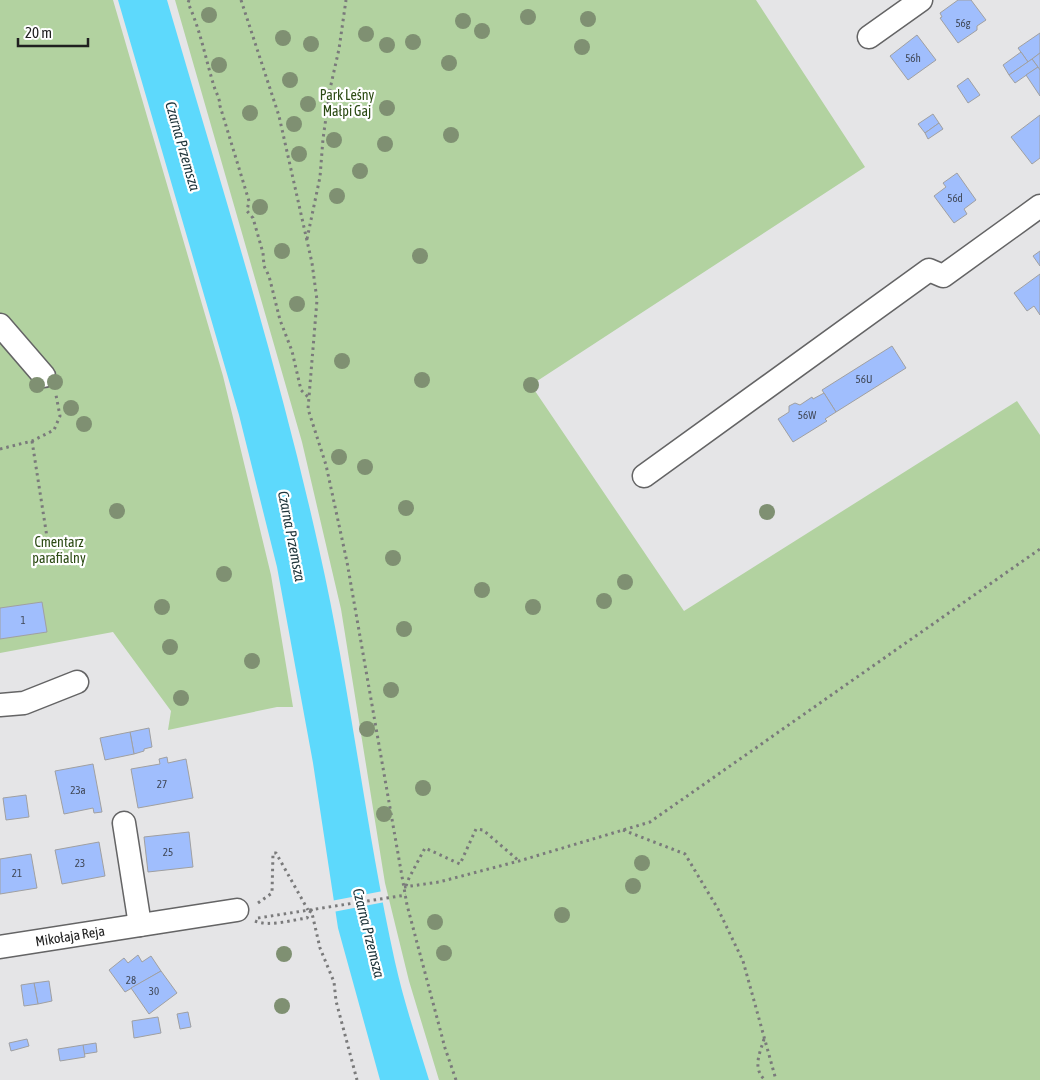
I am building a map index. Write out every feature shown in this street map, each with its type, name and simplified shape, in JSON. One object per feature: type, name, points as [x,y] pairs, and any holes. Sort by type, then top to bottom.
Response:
[{"type":"street","points":[[869,37],[921,0]]},
{"type":"street","points":[[644,476],[929,270],[943,276],[1040,206]]},
{"type":"street","points":[[0,325],[44,376]]},
{"type":"street","points":[[0,705],[24,703],[76,682]]},
{"type":"street","points":[[124,823],[140,926]]},
{"type":"street","name":"Mikołaja Reja","points":[[0,947],[247,912]]},
{"type":"path","points":[[189,0],[188,3],[201,33],[215,90],[220,100],[220,106],[249,201],[247,212],[253,218],[261,244],[264,266],[269,276],[280,320],[292,351],[301,390],[309,397]]},
{"type":"path","points":[[241,0],[279,116],[312,263],[317,300],[308,408],[326,465],[347,562],[406,895],[445,1048],[456,1080]]},
{"type":"path","points":[[307,240],[320,176],[329,97],[339,49],[346,0]]},
{"type":"path","points":[[0,449],[32,441],[54,430],[60,416],[58,398],[44,376]]},
{"type":"path","points":[[32,441],[49,550]]},
{"type":"path","points":[[405,886],[439,882],[519,861],[650,822],[1040,549]]},
{"type":"path","points":[[405,886],[425,848],[460,864],[476,829],[483,830],[519,861]]},
{"type":"path","points":[[623,830],[685,854],[718,909],[743,961],[776,1080]]},
{"type":"path","points":[[311,909],[307,918],[269,923],[259,922],[247,912],[272,893],[273,853],[276,852],[311,909],[320,948],[334,982],[336,1001],[357,1080]]},
{"type":"path","points":[[266,916],[406,895]]},
{"type":"path","points":[[764,1038],[757,1063],[765,1080]]},
{"type":"green space","name":"Cmentarz parafialny","points":[[0,0],[113,0],[223,376],[271,575],[293,707],[277,707],[168,730],[171,711],[113,632],[0,653]]},
{"type":"green space","name":"Park Leśny Małpi Gaj","points":[[175,0],[756,0],[865,167],[531,385],[684,611],[1017,401],[1040,435],[1040,1080],[439,1080],[409,981],[385,883],[341,609],[302,442]]},
{"type":"water","name":"Czarna Przemsza","points":[[118,0],[167,0],[248,273],[303,480],[319,549],[340,652],[384,911],[395,962],[429,1080],[380,1080],[338,928],[313,763],[277,567],[239,415]]},
{"type":"pier","points":[[383,891],[385,902],[333,912],[331,901]]},
{"type":"building","points":[[958,0],[971,0],[986,20],[977,26],[977,30],[958,43],[940,18],[942,17],[940,13]]},
{"type":"building","points":[[1040,33],[1040,53],[1028,62],[1018,48]]},
{"type":"building","points":[[917,35],[936,60],[908,80],[890,56]]},
{"type":"building","points":[[1021,52],[1028,62],[1009,75],[1003,65]]},
{"type":"building","points":[[1040,53],[1040,70],[1032,59]]},
{"type":"building","points":[[1032,59],[1038,67],[1015,83],[1009,75]]},
{"type":"building","points":[[1038,67],[1040,70],[1040,96],[1026,75]]},
{"type":"building","points":[[968,78],[980,95],[968,103],[957,86]]},
{"type":"building","points":[[933,114],[939,123],[925,133],[918,124]]},
{"type":"building","points":[[1040,115],[1040,158],[1032,164],[1011,137]]},
{"type":"building","points":[[939,123],[943,129],[928,139],[925,133]]},
{"type":"building","points":[[957,173],[976,200],[964,209],[967,214],[954,223],[934,196],[946,187],[943,183]]},
{"type":"building","points":[[1040,251],[1040,266],[1033,256]]},
{"type":"building","points":[[1040,274],[1040,315],[1034,306],[1027,311],[1014,293]]},
{"type":"building","points":[[892,346],[906,368],[836,412],[822,390]]},
{"type":"building","points":[[824,393],[836,412],[825,419],[827,421],[793,442],[778,419],[789,412],[789,406],[795,403],[800,405],[812,397],[813,399]]},
{"type":"building","points":[[42,602],[47,632],[0,639],[0,608]]},
{"type":"building","points":[[149,728],[152,747],[134,754],[130,732]]},
{"type":"building","points":[[130,732],[134,754],[105,760],[100,738]]},
{"type":"building","points":[[167,757],[168,763],[186,759],[193,798],[138,808],[131,769],[160,764],[159,759]]},
{"type":"building","points":[[93,764],[102,812],[94,813],[93,808],[64,814],[55,771]]},
{"type":"building","points":[[26,795],[29,817],[6,820],[3,798]]},
{"type":"building","points":[[189,832],[193,867],[148,872],[144,837]]},
{"type":"building","points":[[99,842],[105,876],[62,884],[55,850]]},
{"type":"building","points":[[31,854],[37,888],[0,894],[0,859]]},
{"type":"building","points":[[138,955],[142,962],[151,956],[161,971],[125,992],[109,970],[124,958],[128,963]]},
{"type":"building","points":[[161,971],[177,993],[149,1014],[131,988]]},
{"type":"building","points":[[49,981],[52,1001],[38,1004],[34,983]]},
{"type":"building","points":[[34,983],[38,1004],[24,1006],[21,985]]},
{"type":"building","points":[[188,1012],[191,1027],[180,1029],[177,1014]]},
{"type":"building","points":[[158,1017],[161,1033],[134,1038],[132,1021]]},
{"type":"building","points":[[27,1039],[29,1046],[11,1051],[9,1043]]},
{"type":"building","points":[[96,1043],[97,1052],[84,1054],[83,1045]]},
{"type":"building","points":[[83,1045],[85,1057],[60,1061],[58,1049]]}]
